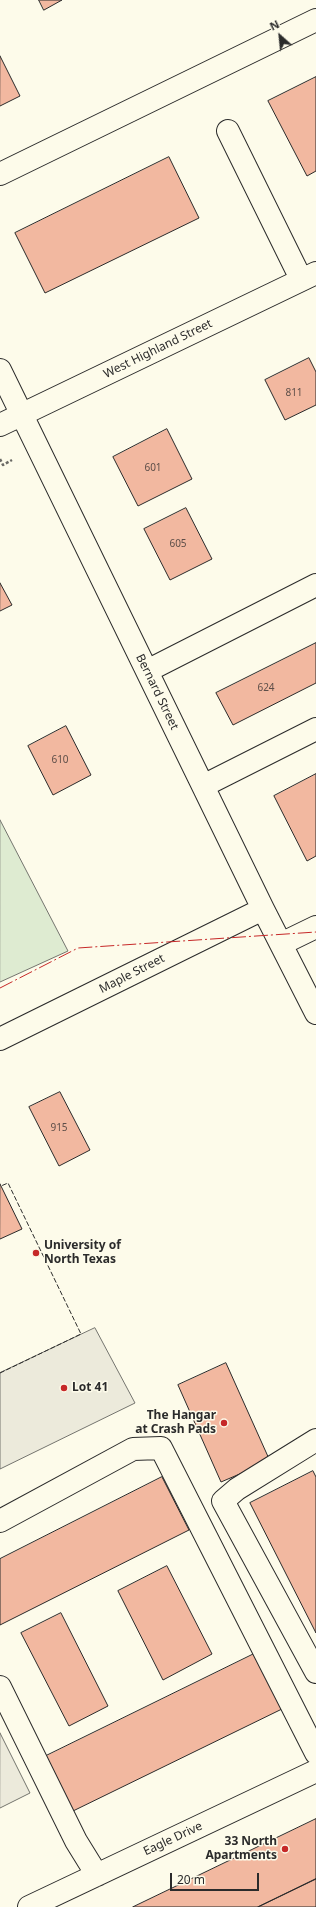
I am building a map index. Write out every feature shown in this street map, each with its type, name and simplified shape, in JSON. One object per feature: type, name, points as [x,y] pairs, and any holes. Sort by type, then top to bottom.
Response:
[{"type":"street","points":[[0,174],[316,20]]},
{"type":"street","points":[[228,131],[309,276]]},
{"type":"street","name":"West Highland Street","points":[[0,425],[309,276]]},
{"type":"street","name":"Bernard Street","points":[[0,370],[263,909],[316,1013]]},
{"type":"street","points":[[146,670],[316,585]]},
{"type":"street","points":[[203,786],[316,729]]},
{"type":"street","name":"Maple Street","points":[[0,1039],[263,909]]},
{"type":"street","points":[[281,944],[316,927]]},
{"type":"street","points":[[316,1440],[237,1489],[223,1501],[316,1672]]},
{"type":"street","points":[[0,1521],[133,1449],[161,1448],[316,1753]]},
{"type":"street","points":[[0,1687],[76,1841],[97,1875]]},
{"type":"street","name":"Eagle Drive","points":[[29,1907],[316,1771]]},
{"type":"path","points":[[0,459],[3,465],[12,460]]},
{"type":"green space","points":[[0,820],[68,951],[0,982]]},
{"type":"shaded area","name":"Lot 41","points":[[95,1328],[135,1403],[0,1469],[0,1373]]},
{"type":"shaded area","points":[[0,1733],[30,1793],[0,1808]]},
{"type":"building","points":[[39,0],[62,0],[44,10]]},
{"type":"building","points":[[0,56],[20,96],[0,106]]},
{"type":"building","points":[[316,77],[316,171],[307,176],[268,101]]},
{"type":"building","points":[[169,157],[199,218],[45,293],[15,233]]},
{"type":"building","points":[[309,358],[316,372],[316,405],[285,420],[265,380]]},
{"type":"building","points":[[167,429],[192,479],[138,506],[113,457]]},
{"type":"building","points":[[186,508],[212,559],[170,580],[144,529]]},
{"type":"building","points":[[0,583],[12,605],[0,611]]},
{"type":"building","points":[[316,643],[316,683],[233,725],[216,693]]},
{"type":"building","points":[[66,726],[91,775],[53,795],[28,746]]},
{"type":"building","points":[[316,774],[316,856],[307,861],[274,796]]},
{"type":"building","points":[[60,1092],[90,1150],[59,1166],[29,1107]]},
{"type":"building","points":[[0,1184],[22,1229],[0,1239]]},
{"type":"building","name":"The Hangar at Crash Pads","points":[[226,1363],[270,1461],[221,1482],[178,1385]]},
{"type":"building","points":[[313,1471],[316,1477],[316,1633],[250,1503]]},
{"type":"building","points":[[162,1477],[189,1530],[0,1625],[0,1559]]},
{"type":"building","points":[[167,1566],[212,1654],[163,1680],[118,1591]]},
{"type":"building","points":[[61,1613],[108,1706],[69,1726],[21,1633]]},
{"type":"building","points":[[256,1653],[284,1708],[73,1811],[46,1756]]},
{"type":"building","name":"33 North Apartments","points":[[316,1819],[316,1879],[258,1907],[133,1907]]},
{"type":"building","points":[[316,1879],[316,1907],[258,1907]]},
{"type":"fence","points":[[0,1373],[81,1334],[8,1183],[1,1186]]},
{"type":"power","points":[[0,988],[78,948],[316,932]]},
{"type":"place","name":"University of North Texas","points":[[36,1253]]},
{"type":"place","name":"Lot 41","points":[[64,1388]]},
{"type":"place","name":"The Hangar at Crash Pads","points":[[224,1423]]},
{"type":"place","name":"33 North Apartments","points":[[285,1849]]}]
